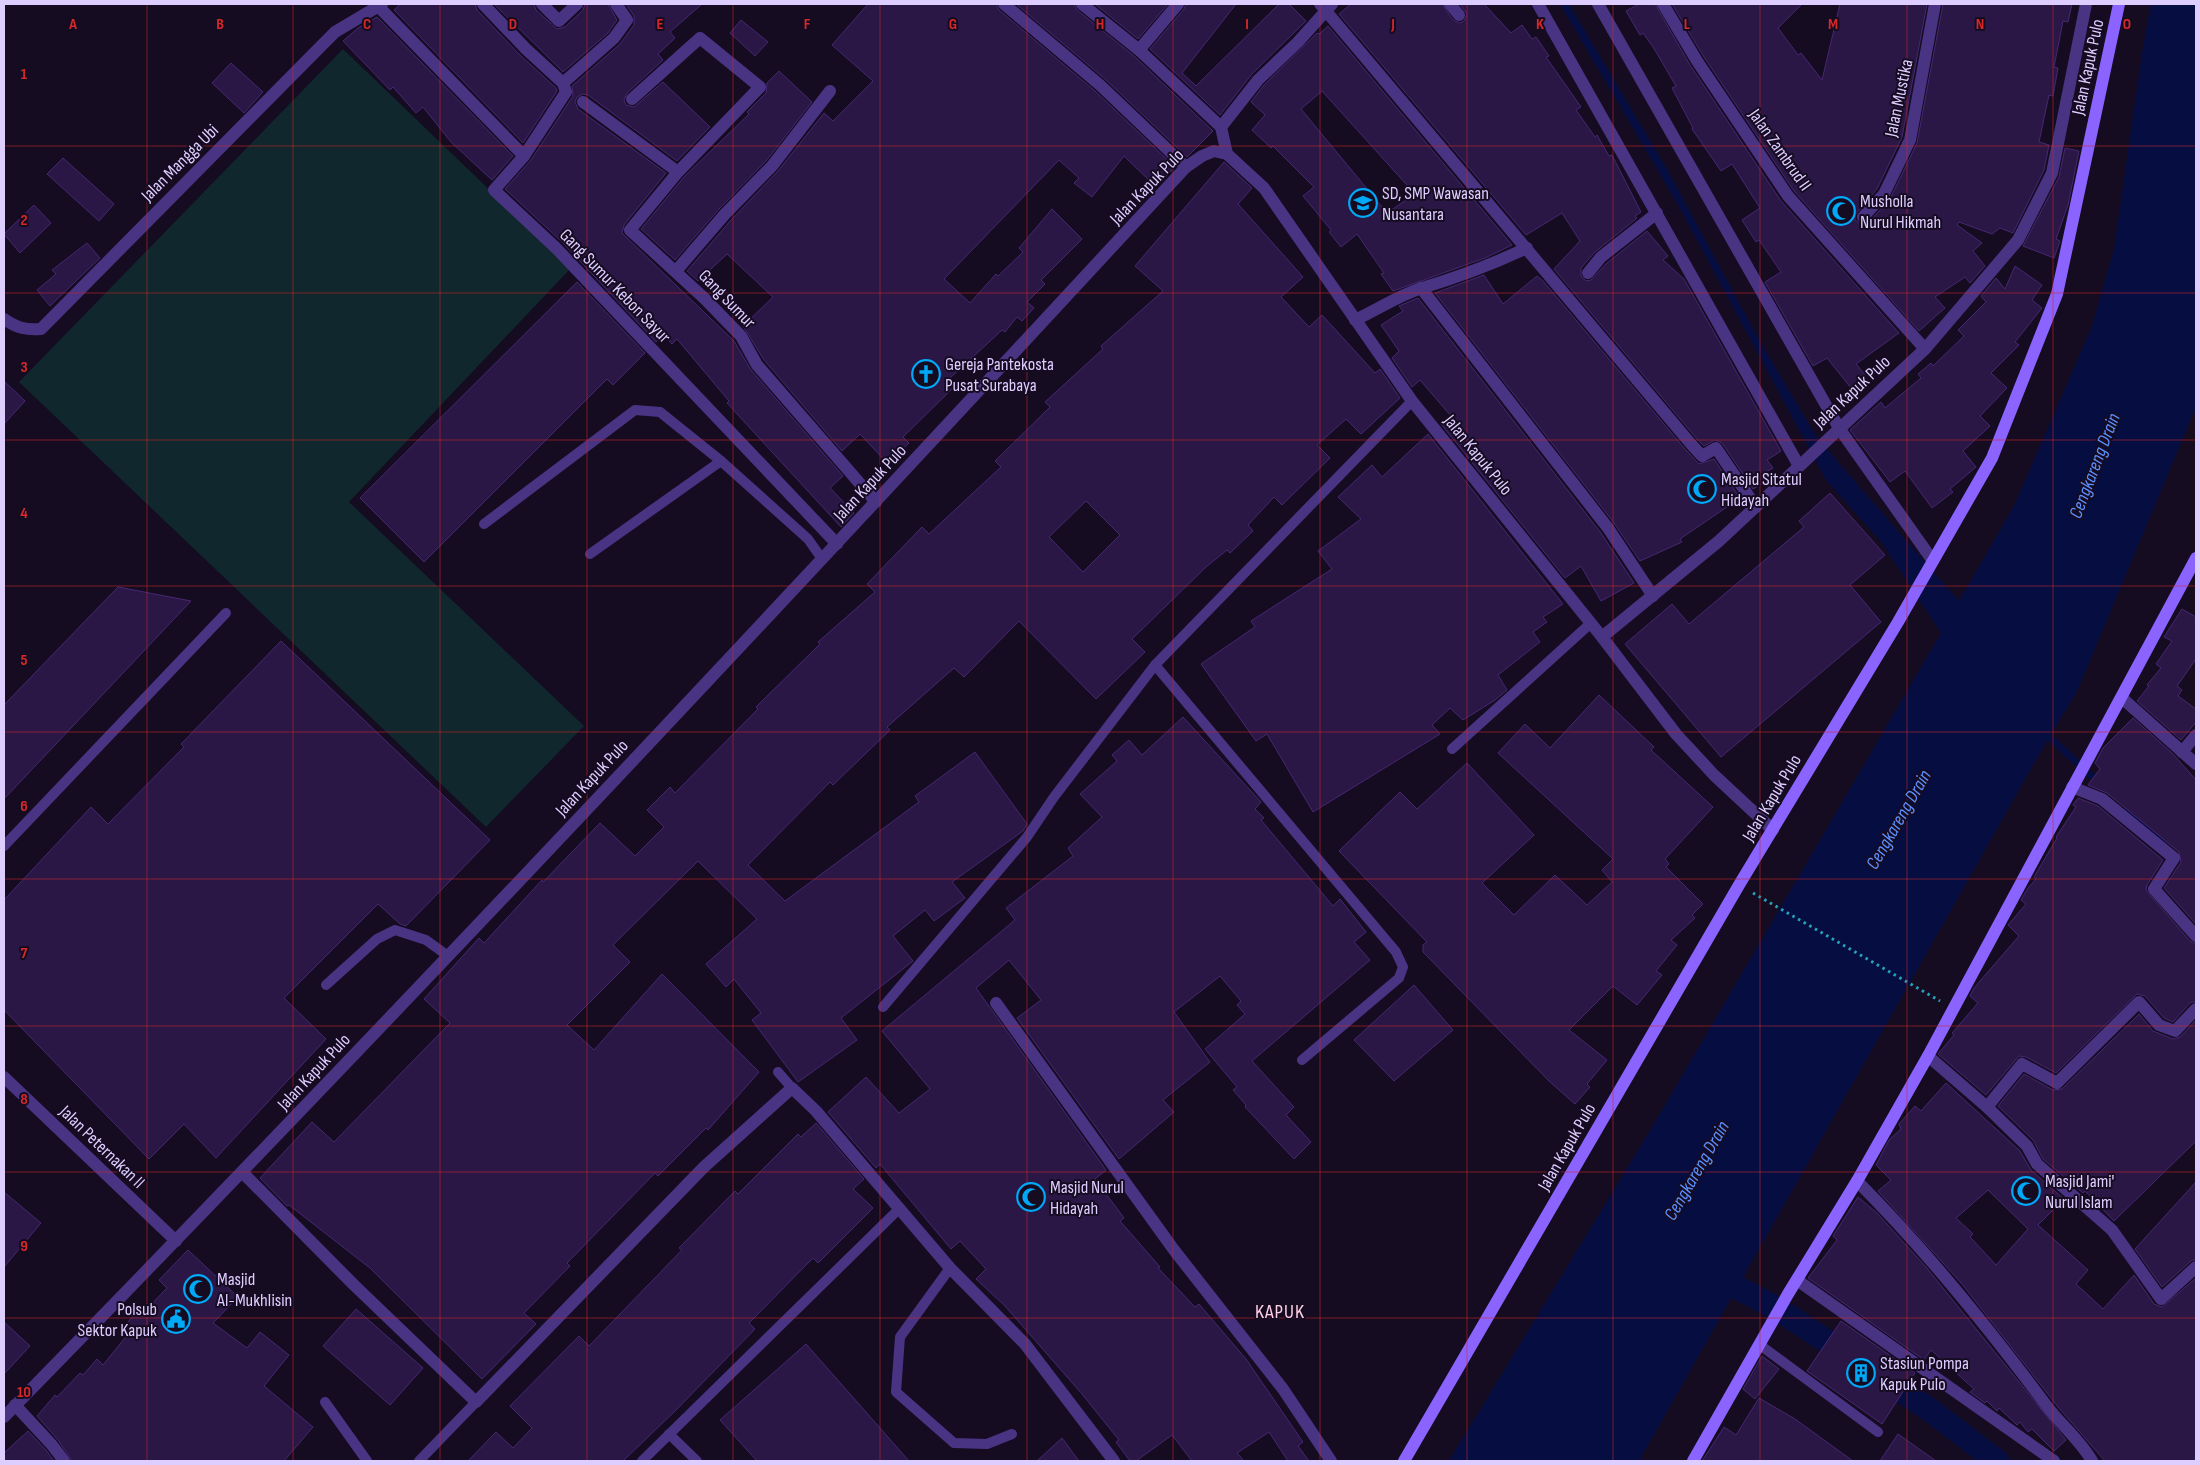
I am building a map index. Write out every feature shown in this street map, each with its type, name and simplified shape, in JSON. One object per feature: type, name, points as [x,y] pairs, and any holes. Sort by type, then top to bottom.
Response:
[{"type":"main road","name":"Jalan Kapuk Pulo","points":[[1404,1461],[1773,830],[1911,600],[1992,458],[2058,294],[2119,4]]},
{"type":"main road","points":[[1693,1461],[1796,1280],[1857,1181],[1928,1056],[2196,558]]},
{"type":"street","points":[[379,5],[524,156],[566,92],[563,83],[526,49],[483,4]]},
{"type":"street","points":[[542,4],[558,21],[577,4]]},
{"type":"street","points":[[563,83],[614,38],[627,20],[616,4]]},
{"type":"street","points":[[1004,4],[1100,85],[1186,168]]},
{"type":"street","points":[[1082,4],[1139,50],[1221,127],[1227,154]]},
{"type":"street","points":[[1139,50],[1178,4]]},
{"type":"street","points":[[1450,4],[1459,15]]},
{"type":"street","points":[[1538,4],[1656,212],[1804,461]]},
{"type":"street","points":[[1598,4],[1839,428],[1932,563]]},
{"type":"street","name":"Jalan Zambrud II","points":[[1663,4],[1697,61],[1788,196],[1924,349]]},
{"type":"street","name":"Jalan Mustika","points":[[1863,217],[1884,194],[1910,140],[1935,4]]},
{"type":"street","name":"Jalan Kapuk Pulo","points":[[4,1417],[243,1173],[837,544],[1186,168],[1202,156],[1214,151],[1227,154],[1264,188],[1412,401],[1602,637],[1719,541],[1924,349],[2018,240],[2052,173],[2086,4]]},
{"type":"street","name":"Jalan Mangga Ubi","points":[[4,318],[25,330],[41,329],[335,32],[379,5]]},
{"type":"street","points":[[1221,127],[1258,80],[1298,42],[1326,6],[1702,456],[1716,448],[1756,507]]},
{"type":"street","name":"Gang Sumur","points":[[632,99],[700,38],[760,87],[678,172],[630,230],[741,336],[757,365],[876,502]]},
{"type":"street","points":[[676,272],[725,214],[772,166],[830,92]]},
{"type":"street","points":[[583,102],[678,172]]},
{"type":"street","name":"Gang Sumur Kebon Sayur","points":[[524,156],[494,190],[556,248],[837,544]]},
{"type":"street","points":[[1588,274],[1601,257],[1656,212]]},
{"type":"street","points":[[1356,320],[1421,288],[1438,285],[1483,269],[1527,248]]},
{"type":"street","points":[[1421,288],[1608,528],[1653,596]]},
{"type":"street","points":[[1602,637],[1676,734],[1714,775],[1773,830]]},
{"type":"street","points":[[2122,698],[2196,764]]},
{"type":"street","points":[[2182,752],[2196,735]]},
{"type":"street","points":[[2072,787],[2102,799],[2174,858],[2154,890],[2196,936]]},
{"type":"street","points":[[1987,1107],[2022,1064],[2057,1083],[2139,1002],[2159,1025],[2175,1031],[2196,1009]]},
{"type":"street","points":[[996,1003],[1174,1250],[1283,1389],[1332,1461]]},
{"type":"street","points":[[1928,1056],[1987,1107],[2027,1146],[2037,1164],[2112,1230],[2161,1299],[2196,1268]]},
{"type":"street","name":"Jalan Peternakan II","points":[[4,1077],[176,1242]]},
{"type":"street","points":[[243,1173],[354,1285],[476,1402],[704,1167],[792,1088],[816,1111],[950,1268],[1025,1344],[1114,1461]]},
{"type":"street","points":[[1857,1181],[1889,1213],[2001,1345],[2056,1419],[2092,1461]]},
{"type":"street","points":[[1796,1280],[2054,1461]]},
{"type":"street","points":[[15,1406],[52,1445],[64,1461]]},
{"type":"lane","points":[[884,1007],[1027,837],[1155,664],[1412,401]]},
{"type":"lane","points":[[484,524],[635,410],[660,412],[721,461],[808,538],[822,559]]},
{"type":"lane","points":[[590,554],[721,461]]},
{"type":"lane","points":[[4,846],[226,613]]},
{"type":"lane","points":[[1452,749],[1592,623]]},
{"type":"lane","points":[[1155,664],[1396,952],[1402,967],[1399,978],[1302,1060]]},
{"type":"lane","points":[[326,985],[377,939],[395,930],[426,940],[448,956]]},
{"type":"lane","points":[[778,1072],[792,1088]]},
{"type":"lane","points":[[642,1461],[900,1208]]},
{"type":"lane","points":[[950,1268],[900,1337],[896,1392],[954,1443],[987,1444],[1012,1434]]},
{"type":"lane","points":[[1762,1340],[1878,1432]]},
{"type":"lane","points":[[325,1402],[367,1461]]},
{"type":"lane","points":[[419,1461],[476,1402]]},
{"type":"lane","points":[[670,1434],[697,1461]]},
{"type":"path","points":[[1769,903],[1928,995]]},
{"type":"green space","points":[[343,49],[571,268],[349,502],[584,726],[486,827],[19,382]]},
{"type":"water","name":"Cengkareng Drain","points":[[1560,4],[1569,4],[1667,169],[1758,338],[1813,431],[1959,601],[2014,506],[2092,326],[2114,249],[2142,53],[2151,4],[2196,4],[2196,407],[2076,694],[2049,737],[1639,1461],[1449,1461],[1655,1122],[1941,633],[1882,543],[1826,480],[1678,205]]},
{"type":"building","points":[[400,4],[475,4],[477,10],[520,55],[556,88],[557,91],[523,143],[394,10]]},
{"type":"building","points":[[494,4],[534,4],[536,10],[557,29],[565,27],[583,10],[585,4],[608,4],[617,20],[608,33],[563,72]]},
{"type":"building","points":[[626,4],[702,4],[670,32],[675,38],[658,54],[663,60],[627,93],[624,100],[626,105],[634,107],[663,82],[710,127],[677,161],[588,95],[583,94],[577,97],[575,102],[578,109],[666,173],[624,225],[622,233],[734,341],[751,370],[843,476],[830,488],[854,513],[841,527],[727,403],[729,401],[677,339],[672,344],[663,335],[656,342],[562,242],[505,189],[531,160],[573,96],[572,86],[620,44],[634,25],[634,16]]},
{"type":"building","points":[[868,4],[996,4],[999,10],[1095,91],[1175,167],[1156,187],[1124,156],[1092,197],[1074,183],[1079,178],[1059,160],[944,279],[970,303],[996,274],[998,276],[1023,252],[1019,248],[1052,209],[1082,239],[1041,280],[1045,284],[1027,302],[1034,308],[1022,321],[1017,317],[1005,332],[1002,330],[950,378],[956,385],[903,437],[909,443],[887,463],[860,434],[842,451],[764,360],[743,326],[773,297],[727,254],[698,281],[687,271],[731,220],[778,171],[824,113],[833,121],[873,81],[832,45]]},
{"type":"building","points":[[1016,4],[1074,4],[1077,10],[1134,56],[1213,131],[1187,157],[1105,79]]},
{"type":"building","points":[[1095,4],[1168,4],[1138,39]]},
{"type":"building","points":[[1186,4],[1236,4],[1182,73],[1196,86],[1279,4],[1289,4],[1306,21],[1252,74],[1220,115],[1150,49],[1184,9]]},
{"type":"building","points":[[1351,4],[1442,4],[1453,20],[1460,23],[1464,21],[1467,14],[1460,4],[1484,4],[1511,33],[1522,25],[1532,39],[1536,37],[1549,56],[1546,57],[1581,107],[1576,110],[1595,137],[1597,135],[1609,156],[1612,155],[1641,212],[1635,216],[1637,218],[1595,252],[1581,268],[1581,276],[1586,281],[1591,280],[1607,263],[1647,231],[1668,256],[1663,260],[1684,279],[1781,451],[1767,460],[1773,468],[1761,475],[1765,482],[1753,489],[1722,443],[1715,440],[1704,446],[1697,439],[1554,269],[1580,241],[1562,213],[1526,235],[1339,14]]},
{"type":"building","points":[[1639,4],[1655,4],[1690,65],[1781,201],[1899,333],[1856,364],[1866,376],[1851,388],[1827,358],[1813,366],[1765,282],[1781,272],[1759,240],[1756,242],[1742,220],[1760,208],[1732,164],[1721,171],[1692,129],[1672,88],[1676,86],[1653,47],[1643,33],[1640,35],[1626,11]]},
{"type":"building","points":[[1672,4],[1802,4],[1778,28],[1798,55],[1801,53],[1822,80],[1840,4],[1927,4],[1902,137],[1877,189],[1855,215],[1855,220],[1862,225],[1869,222],[1890,199],[1917,143],[1943,4],[2072,4],[2068,22],[2063,21],[2054,67],[2058,68],[2053,96],[2049,95],[2039,142],[2049,145],[2044,170],[2013,233],[2000,228],[1992,234],[1959,222],[1957,225],[1982,243],[1973,251],[1985,266],[1970,283],[1965,277],[1935,297],[1945,308],[1919,331],[1794,191],[1704,57]]},
{"type":"building","points":[[377,17],[513,156],[492,180],[451,142],[423,107],[416,113],[393,87],[390,90],[343,41],[358,28]]},
{"type":"building","points":[[741,20],[768,42],[755,56],[730,33]]},
{"type":"building","points":[[1328,26],[1512,245],[1485,258],[1393,291],[1381,274],[1384,273],[1357,234],[1341,247],[1329,232],[1331,230],[1303,196],[1314,187],[1273,146],[1271,148],[1252,130],[1265,115],[1251,102],[1264,85],[1317,33],[1319,34]],"holes":[[[1322,91],[1415,194],[1387,213],[1301,109]]]},
{"type":"building","points":[[231,63],[263,92],[244,113],[212,83]]},
{"type":"building","points":[[779,71],[812,102],[766,161],[719,209],[675,260],[641,229],[684,177],[749,114],[747,112],[766,93],[767,83]]},
{"type":"building","points":[[2065,148],[2079,151],[2068,205],[2056,239],[2060,241],[2054,258],[2023,246],[2059,177]]},
{"type":"building","points":[[63,158],[114,204],[99,221],[47,174]]},
{"type":"building","points":[[1224,162],[1252,188],[1238,204],[1303,277],[1281,297],[1309,327],[1322,315],[1375,373],[1380,369],[1400,398],[1361,434],[1346,419],[1317,445],[1330,458],[1282,505],[1274,497],[1248,525],[1253,531],[1230,553],[1227,550],[1206,567],[1132,639],[1145,652],[1096,699],[1019,621],[964,677],[954,668],[887,727],[890,730],[833,785],[830,782],[748,865],[785,901],[919,802],[915,796],[975,752],[1027,824],[1023,831],[952,882],[965,898],[934,921],[925,910],[893,936],[913,961],[841,1018],[857,1040],[798,1082],[752,1020],[761,1013],[734,979],[726,987],[706,964],[757,919],[698,861],[613,945],[630,962],[567,1025],[594,1050],[662,974],[759,1072],[708,1130],[706,1128],[658,1176],[655,1173],[567,1263],[570,1266],[524,1313],[536,1324],[482,1379],[370,1268],[289,1205],[287,1206],[260,1178],[312,1122],[334,1142],[450,1023],[424,999],[479,938],[484,943],[542,880],[543,882],[600,823],[635,856],[664,827],[647,810],[670,787],[675,793],[758,709],[756,707],[820,644],[818,642],[875,592],[867,584],[922,527],[929,534],[1001,467],[995,461],[1050,407],[1045,402],[1103,349],[1101,346],[1163,291],[1135,266]],"holes":[[[1086,501],[1120,535],[1083,572],[1049,537]]]},
{"type":"building","points":[[34,205],[51,223],[20,253],[4,234]]},
{"type":"building","points":[[87,243],[100,258],[50,306],[37,290],[56,274],[52,270]]},
{"type":"building","points":[[2015,266],[2042,285],[2032,300],[2042,308],[2015,342],[2019,345],[1991,373],[2007,388],[1980,416],[1990,426],[1963,451],[1976,467],[1950,489],[1953,492],[1932,508],[1905,471],[1890,482],[1850,430],[1881,402],[1885,408],[1921,378],[1918,374],[1931,363],[1933,366],[1964,336],[1958,330],[1986,302],[1981,296],[1996,278],[2005,289]]},
{"type":"building","points":[[1484,275],[1503,304],[1537,276],[1543,281],[1685,449],[1699,464],[1714,459],[1740,498],[1680,539],[1682,542],[1640,561],[1614,523],[1435,293]]},
{"type":"building","points":[[577,282],[645,353],[613,385],[607,379],[424,562],[360,498]]},
{"type":"building","points":[[1418,298],[1601,533],[1634,583],[1601,601],[1581,566],[1565,578],[1441,424],[1451,416],[1420,380],[1412,387],[1392,358],[1399,351],[1381,325],[1403,311],[1399,306]]},
{"type":"building","points":[[4,381],[25,401],[4,424]]},
{"type":"building","points":[[1428,434],[1563,604],[1543,617],[1547,622],[1533,632],[1540,642],[1498,675],[1507,690],[1495,700],[1463,720],[1450,708],[1432,725],[1440,734],[1313,812],[1267,734],[1256,741],[1201,664],[1255,627],[1251,621],[1332,569],[1318,551],[1361,519],[1338,497],[1372,465],[1382,477]]},
{"type":"building","points":[[1830,493],[1885,555],[1850,585],[1881,622],[1721,757],[1625,644],[1672,604],[1689,624],[1804,527],[1799,521]]},
{"type":"building","points":[[118,587],[191,601],[4,799],[4,705]]},
{"type":"building","points":[[2182,609],[2196,617],[2196,659],[2177,686],[2182,690],[2178,696],[2196,709],[2196,722],[2181,740],[2137,701],[2161,668],[2156,664],[2172,641],[2164,637]]},
{"type":"building","points":[[281,641],[490,840],[406,926],[400,924],[378,904],[284,998],[326,1039],[216,1158],[184,1124],[149,1159],[4,1010],[4,900],[91,807],[108,824],[184,747],[181,744]]},
{"type":"building","points":[[1599,695],[1654,747],[1651,750],[1713,807],[1665,859],[1669,864],[1666,867],[1703,904],[1692,915],[1695,918],[1671,940],[1677,945],[1656,971],[1662,975],[1637,1005],[1613,986],[1569,1030],[1607,1060],[1587,1084],[1590,1087],[1575,1104],[1550,1082],[1423,952],[1423,945],[1427,942],[1339,851],[1400,792],[1417,809],[1467,763],[1534,835],[1482,883],[1514,915],[1555,875],[1587,905],[1612,882],[1602,870],[1613,859],[1498,753],[1525,724],[1550,748]]},
{"type":"building","points":[[1183,717],[1261,802],[1255,809],[1264,818],[1261,820],[1333,906],[1340,899],[1366,932],[1354,942],[1370,960],[1252,1061],[1294,1107],[1286,1115],[1311,1142],[1294,1159],[1245,1107],[1246,1105],[1233,1090],[1237,1087],[1205,1049],[1245,1014],[1237,1005],[1241,1001],[1220,976],[1174,1012],[1210,1062],[1163,1100],[1174,1112],[1119,1159],[1017,1018],[1041,1000],[1009,960],[976,988],[1106,1170],[1095,1179],[1124,1218],[1120,1221],[1160,1267],[1158,1268],[1195,1307],[1199,1304],[1246,1359],[1303,1442],[1298,1446],[1309,1461],[1288,1461],[1269,1432],[1237,1453],[1244,1461],[1192,1461],[1172,1435],[1136,1461],[1130,1461],[1116,1442],[1119,1440],[1082,1394],[1005,1306],[976,1279],[986,1269],[960,1241],[951,1249],[880,1164],[876,1168],[828,1112],[866,1077],[899,1113],[930,1089],[882,1031],[1015,920],[1006,908],[1073,856],[1068,848],[1102,817],[1080,794],[1117,761],[1112,755],[1129,740],[1142,755]]},
{"type":"building","points":[[2133,718],[2173,754],[2196,780],[2196,924],[2164,888],[2181,862],[2179,852],[2107,793],[2088,785],[2100,769],[2095,763],[2103,748]]},
{"type":"building","points":[[2078,798],[2098,806],[2163,860],[2147,885],[2146,890],[2190,941],[2196,944],[2196,1001],[2190,1003],[2173,1022],[2164,1018],[2145,996],[2137,994],[2056,1073],[2026,1057],[2019,1056],[1986,1095],[1938,1054],[1954,1035],[1952,1033],[1978,1003],[1970,996],[1974,988],[2019,936],[2008,925],[2026,904],[2021,900],[2036,879],[2034,877],[2056,837],[2076,807],[2073,805]]},
{"type":"building","points":[[1414,985],[1453,1030],[1394,1081],[1354,1040]]},
{"type":"building","points":[[2139,1014],[2153,1031],[2173,1039],[2180,1037],[2196,1020],[2196,1141],[2114,1221],[2085,1191],[2083,1193],[2043,1159],[2033,1140],[1998,1106],[2024,1074],[2053,1090],[2062,1089]]},
{"type":"building","points":[[1946,1083],[2020,1151],[2031,1170],[2064,1199],[2038,1225],[2088,1270],[2076,1284],[2103,1309],[2134,1275],[2154,1304],[2162,1307],[2196,1278],[2196,1461],[2105,1461],[2058,1407],[1962,1284],[1878,1191],[1891,1180],[1876,1165],[1889,1140],[1901,1129],[1899,1124],[1915,1106],[1921,1111]],"holes":[[[1988,1190],[2028,1229],[1996,1265],[1970,1237],[1973,1234],[1956,1218]]]},
{"type":"building","points":[[816,1123],[864,1179],[853,1189],[873,1208],[818,1263],[813,1258],[749,1323],[755,1329],[676,1410],[623,1461],[468,1461],[496,1432],[513,1448],[532,1428],[510,1406],[579,1336],[589,1346],[682,1250],[679,1248],[735,1191],[738,1194],[798,1134],[801,1137]]},
{"type":"building","points":[[2196,1182],[2196,1259],[2191,1261],[2162,1287],[2135,1249]]},
{"type":"building","points":[[4,1192],[41,1223],[4,1267]]},
{"type":"building","points":[[1858,1197],[1877,1213],[1926,1267],[2066,1440],[2054,1451],[2032,1429],[2028,1432],[2020,1422],[2017,1425],[1999,1408],[1997,1411],[1987,1401],[1985,1403],[1970,1392],[1974,1389],[1931,1350],[1924,1360],[1808,1278],[1837,1240],[1833,1236]]},
{"type":"building","points":[[188,1250],[238,1297],[213,1323],[247,1348],[260,1332],[289,1355],[264,1386],[313,1427],[284,1461],[72,1461],[58,1440],[37,1416],[55,1395],[57,1397],[80,1373],[83,1375],[97,1359],[103,1365],[129,1333],[123,1328],[138,1310],[143,1313],[167,1288],[159,1280]]},
{"type":"building","points":[[356,1309],[423,1368],[390,1405],[323,1346]]},
{"type":"building","name":"Stasiun Pompa Kapuk Pulo","points":[[1841,1321],[1915,1373],[1882,1424],[1807,1371]]},
{"type":"building","points":[[4,1322],[30,1346],[4,1374]]},
{"type":"building","points":[[806,1344],[909,1461],[757,1461],[720,1420]]},
{"type":"building","points":[[1762,1356],[1779,1369],[1755,1399],[1743,1389]]},
{"type":"building","points":[[1759,1398],[1795,1419],[1853,1461],[1702,1461],[1724,1427],[1736,1435]]},
{"type":"building","points":[[28,1431],[54,1461],[4,1461],[4,1453]]},
{"type":"building","points":[[1898,1434],[1936,1461],[1880,1461]]},
{"type":"building","points":[[1062,1438],[1079,1461],[1037,1461]]},
{"type":"waterway","points":[[2044,732],[2100,784]]},
{"type":"waterway","points":[[2128,810],[2163,841]]},
{"type":"waterway","points":[[1710,1273],[1781,1311],[1930,1410],[1997,1461]]},
{"type":"place","name":"SD, SMP Wawasan Nusantara","points":[[1363,203]]},
{"type":"place","name":"Musholla Nurul Hikmah","points":[[1841,211]]},
{"type":"place","name":"Gereja Pantekosta Pusat Surabaya","points":[[926,374]]},
{"type":"place","name":"Masjid Sitatul Hidayah","points":[[1702,489]]},
{"type":"place","name":"Masjid Jami' Nurul Islam","points":[[2026,1191]]},
{"type":"place","name":"Masjid Nurul Hidayah","points":[[1031,1197]]},
{"type":"place","name":"Masjid Al-Mukhlisin","points":[[198,1289]]},
{"type":"place","name":"Polsub Sektor Kapuk","points":[[176,1319]]},
{"type":"place","name":"Stasiun Pompa Kapuk Pulo","points":[[1861,1373]]},
{"type":"district","name":"KAPUK","points":[[1280,1312]]}]
